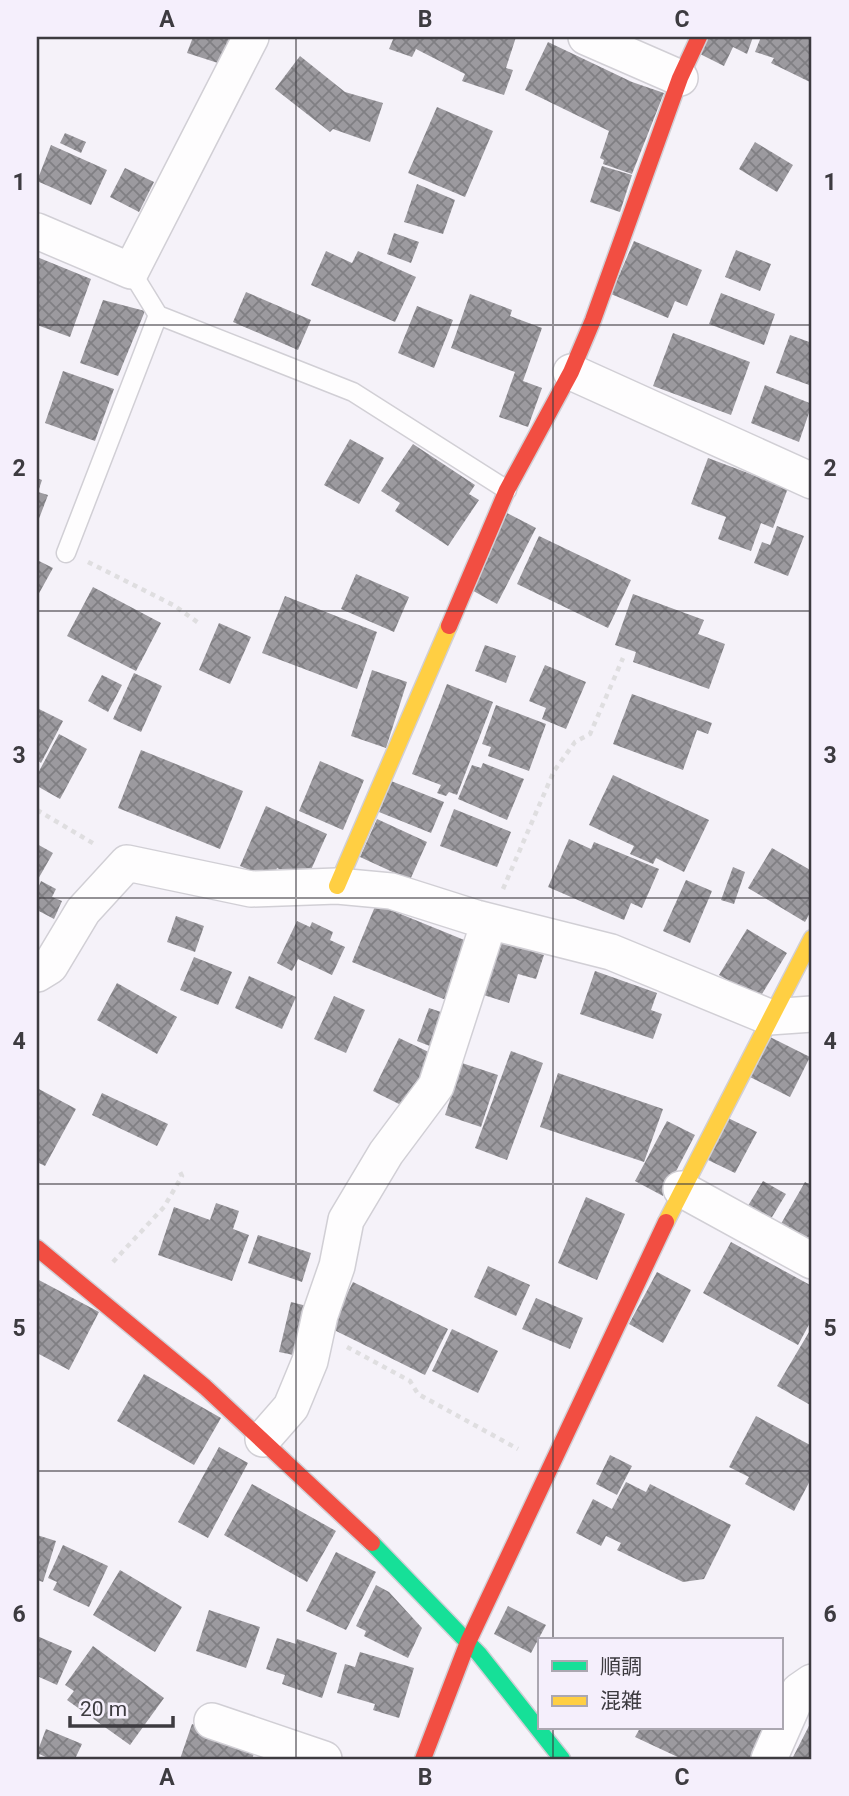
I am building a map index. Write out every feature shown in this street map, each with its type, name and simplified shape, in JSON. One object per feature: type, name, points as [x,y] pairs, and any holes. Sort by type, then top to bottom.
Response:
[{"type":"street","points":[[37,231],[131,271],[251,37]]},
{"type":"street","points":[[586,37],[680,78]]},
{"type":"street","points":[[337,886],[508,489],[571,372],[593,320],[680,78],[699,37]]},
{"type":"street","points":[[571,372],[812,481]]},
{"type":"street","points":[[37,974],[50,966],[83,911],[127,863],[251,889],[337,886],[391,891],[489,922],[611,952],[769,1017],[812,1014]]},
{"type":"street","points":[[264,1440],[291,1407],[310,1361],[320,1315],[337,1266],[346,1220],[386,1153],[436,1086],[489,922]]},
{"type":"street","points":[[423,1759],[468,1642],[551,1471],[681,1189],[812,938]]},
{"type":"street","points":[[681,1189],[812,1261]]},
{"type":"street","points":[[37,1248],[142,1329],[264,1440],[468,1642],[538,1729]]},
{"type":"street","points":[[782,1730],[799,1691],[812,1682]]},
{"type":"street","points":[[212,1721],[324,1759]]},
{"type":"street","points":[[539,1730],[562,1759]]},
{"type":"street","points":[[769,1759],[782,1730]]},
{"type":"lane","points":[[131,271],[158,315],[353,392],[508,489]]},
{"type":"lane","points":[[66,553],[158,315]]},
{"type":"path","points":[[66,553],[175,606],[200,624]]},
{"type":"path","points":[[489,922],[554,771],[575,742],[590,734],[623,658]]},
{"type":"path","points":[[37,810],[127,863]]},
{"type":"path","points":[[90,1289],[164,1207],[182,1176],[178,1168]]},
{"type":"path","points":[[343,1344],[410,1381],[418,1394],[513,1446],[551,1471]]},
{"type":"building","points":[[193,37],[230,37],[221,64],[187,53]]},
{"type":"building","points":[[394,37],[516,37],[506,68],[513,70],[504,95],[462,81],[465,74],[416,49],[412,57],[389,49]]},
{"type":"building","points":[[708,37],[753,37],[747,54],[733,47],[724,66],[700,54]]},
{"type":"building","points":[[761,37],[812,37],[812,83],[771,63],[774,58],[755,52]]},
{"type":"building","points":[[548,42],[632,82],[664,93],[632,174],[603,164],[604,160],[600,158],[609,131],[525,90]]},
{"type":"building","points":[[300,56],[345,92],[383,103],[370,142],[333,129],[330,132],[275,89]]},
{"type":"building","points":[[437,107],[493,131],[465,197],[408,173]]},
{"type":"building","points":[[65,133],[86,142],[81,153],[60,143]]},
{"type":"building","points":[[755,142],[793,165],[777,192],[739,169]]},
{"type":"building","points":[[51,145],[107,170],[91,205],[37,181]]},
{"type":"building","points":[[602,166],[632,175],[620,212],[590,202]]},
{"type":"building","points":[[125,168],[154,182],[139,212],[110,197]]},
{"type":"building","points":[[417,184],[455,200],[443,234],[404,222]]},
{"type":"building","points":[[394,233],[419,242],[411,263],[387,254]]},
{"type":"building","points":[[634,241],[702,270],[687,306],[675,301],[668,318],[611,294]]},
{"type":"building","points":[[736,250],[771,264],[760,291],[725,277]]},
{"type":"building","points":[[326,251],[352,263],[358,251],[416,277],[395,322],[311,285]]},
{"type":"building","points":[[37,257],[91,279],[70,337],[37,325]]},
{"type":"building","points":[[246,292],[311,320],[298,350],[233,322]]},
{"type":"building","points":[[721,293],[775,314],[764,345],[709,324]]},
{"type":"building","points":[[470,294],[512,310],[510,316],[542,328],[523,381],[542,388],[528,427],[499,417],[515,372],[451,348]]},
{"type":"building","points":[[103,300],[145,311],[118,376],[80,363]]},
{"type":"building","points":[[417,306],[453,320],[434,368],[398,353]]},
{"type":"building","points":[[673,333],[750,362],[731,415],[653,386]]},
{"type":"building","points":[[790,335],[812,343],[812,386],[776,373]]},
{"type":"building","points":[[63,371],[114,389],[95,441],[45,423]]},
{"type":"building","points":[[765,385],[812,404],[799,442],[751,423]]},
{"type":"building","points":[[350,439],[384,458],[359,504],[324,485]]},
{"type":"building","points":[[413,444],[475,485],[469,494],[479,500],[448,546],[395,511],[400,503],[381,491]]},
{"type":"building","points":[[708,458],[788,488],[773,528],[761,523],[751,551],[718,539],[726,517],[691,504]]},
{"type":"building","points":[[37,478],[42,480],[38,492],[48,495],[37,524]]},
{"type":"building","points":[[507,513],[536,528],[497,604],[468,588]]},
{"type":"building","points":[[777,526],[804,536],[788,576],[754,563],[762,542],[770,545]]},
{"type":"building","points":[[539,536],[631,580],[608,628],[517,584]]},
{"type":"building","points":[[37,560],[53,568],[37,597]]},
{"type":"building","points":[[356,574],[409,597],[394,632],[341,609]]},
{"type":"building","points":[[93,587],[161,623],[136,671],[67,636]]},
{"type":"building","points":[[633,594],[704,620],[698,634],[725,644],[709,689],[633,662],[636,652],[615,645]]},
{"type":"building","points":[[285,596],[377,632],[357,689],[262,653]]},
{"type":"building","points":[[219,623],[251,637],[230,684],[199,670]]},
{"type":"building","points":[[485,645],[516,656],[506,683],[475,671]]},
{"type":"building","points":[[545,665],[586,682],[566,729],[542,719],[546,708],[529,701]]},
{"type":"building","points":[[372,670],[407,682],[386,748],[351,736]]},
{"type":"building","points":[[134,673],[162,686],[141,732],[113,719]]},
{"type":"building","points":[[102,675],[122,685],[108,712],[88,701]]},
{"type":"building","points":[[447,684],[493,702],[457,795],[449,792],[446,796],[437,793],[441,785],[412,774]]},
{"type":"building","points":[[632,694],[712,723],[708,734],[697,730],[683,770],[613,744]]},
{"type":"building","points":[[496,705],[546,724],[529,771],[488,756],[491,747],[482,744]]},
{"type":"building","points":[[37,708],[63,721],[41,763],[37,760]]},
{"type":"building","points":[[59,734],[87,749],[60,799],[37,786],[37,775]]},
{"type":"building","points":[[141,750],[243,791],[220,849],[118,808]]},
{"type":"building","points":[[320,761],[364,780],[343,830],[299,811]]},
{"type":"building","points":[[483,763],[524,779],[507,820],[458,799],[472,765],[481,768]]},
{"type":"building","points":[[613,775],[709,820],[684,872],[656,858],[653,864],[630,854],[634,846],[589,825]]},
{"type":"building","points":[[391,781],[444,802],[431,833],[379,812]]},
{"type":"building","points":[[266,806],[327,834],[306,881],[277,868],[272,880],[240,866]]},
{"type":"building","points":[[454,809],[511,832],[497,867],[440,846]]},
{"type":"building","points":[[377,819],[427,842],[410,880],[360,857]]},
{"type":"building","points":[[569,839],[591,849],[594,842],[659,869],[642,908],[631,903],[624,920],[548,887]]},
{"type":"building","points":[[37,844],[53,853],[37,881]]},
{"type":"building","points":[[772,848],[812,871],[812,909],[805,922],[748,888]]},
{"type":"building","points":[[733,867],[745,872],[734,904],[721,900]]},
{"type":"building","points":[[686,880],[712,891],[690,943],[663,931]]},
{"type":"building","points":[[41,881],[56,889],[52,897],[62,901],[54,919],[37,910],[37,891]]},
{"type":"building","points":[[376,904],[474,944],[451,1002],[352,962]]},
{"type":"building","points":[[176,916],[204,926],[195,952],[167,942]]},
{"type":"building","points":[[297,921],[310,927],[312,922],[333,932],[330,940],[345,947],[332,975],[298,959],[292,971],[277,963]]},
{"type":"building","points":[[747,929],[787,953],[759,999],[719,975]]},
{"type":"building","points":[[491,938],[544,955],[536,979],[518,974],[509,1003],[474,992]]},
{"type":"building","points":[[194,957],[232,972],[218,1005],[180,990]]},
{"type":"building","points":[[595,971],[657,993],[651,1010],[662,1014],[653,1039],[580,1014]]},
{"type":"building","points":[[249,976],[296,997],[282,1029],[235,1008]]},
{"type":"building","points":[[117,983],[177,1017],[157,1054],[97,1020]]},
{"type":"building","points":[[334,996],[365,1010],[346,1053],[314,1039]]},
{"type":"building","points":[[429,1008],[453,1016],[440,1050],[417,1041]]},
{"type":"building","points":[[770,1037],[810,1057],[790,1097],[750,1077]]},
{"type":"building","points":[[399,1038],[435,1055],[409,1109],[373,1091]]},
{"type":"building","points":[[511,1051],[543,1063],[507,1160],[475,1148]]},
{"type":"building","points":[[462,1063],[498,1075],[481,1127],[445,1115]]},
{"type":"building","points":[[558,1073],[663,1109],[644,1162],[540,1127]]},
{"type":"building","points":[[37,1088],[76,1109],[45,1166],[37,1162]]},
{"type":"building","points":[[102,1093],[168,1124],[157,1146],[92,1115]]},
{"type":"building","points":[[728,1118],[757,1132],[735,1173],[706,1159]]},
{"type":"building","points":[[667,1121],[695,1135],[663,1196],[635,1181]]},
{"type":"building","points":[[763,1181],[786,1194],[769,1222],[746,1209]]},
{"type":"building","points":[[805,1182],[812,1186],[812,1249],[778,1229]]},
{"type":"building","points":[[586,1197],[625,1214],[597,1280],[558,1263]]},
{"type":"building","points":[[216,1203],[239,1211],[233,1229],[249,1235],[232,1281],[158,1255],[174,1207],[210,1220]]},
{"type":"building","points":[[258,1235],[311,1253],[302,1282],[248,1263]]},
{"type":"building","points":[[731,1242],[812,1286],[812,1319],[798,1345],[703,1293]]},
{"type":"building","points":[[488,1266],[530,1285],[516,1316],[474,1297]]},
{"type":"building","points":[[657,1272],[691,1290],[663,1343],[629,1324]]},
{"type":"building","points":[[37,1279],[99,1312],[69,1370],[37,1353]]},
{"type":"building","points":[[353,1282],[448,1329],[425,1375],[330,1328]]},
{"type":"building","points":[[536,1298],[583,1318],[570,1349],[522,1329]]},
{"type":"building","points":[[291,1302],[315,1308],[303,1357],[279,1352]]},
{"type":"building","points":[[812,1327],[812,1406],[777,1386]]},
{"type":"building","points":[[452,1329],[498,1351],[478,1393],[432,1371]]},
{"type":"building","points":[[144,1374],[221,1418],[194,1465],[117,1421]]},
{"type":"building","points":[[756,1416],[812,1446],[812,1477],[794,1511],[745,1484],[749,1477],[729,1467]]},
{"type":"building","points":[[219,1447],[248,1463],[208,1538],[178,1522]]},
{"type":"building","points":[[610,1455],[632,1466],[617,1495],[596,1484]]},
{"type":"building","points":[[626,1482],[646,1492],[650,1484],[731,1525],[704,1579],[683,1582],[617,1550],[621,1543],[606,1536],[601,1546],[576,1533],[593,1499],[612,1509]]},
{"type":"building","points":[[252,1484],[336,1531],[307,1582],[224,1535]]},
{"type":"building","points":[[37,1535],[56,1541],[43,1582],[37,1580]]},
{"type":"building","points":[[63,1545],[108,1566],[89,1607],[53,1590],[57,1582],[48,1578]]},
{"type":"building","points":[[336,1552],[376,1572],[346,1630],[306,1611]]},
{"type":"building","points":[[120,1570],[182,1607],[155,1652],[93,1615]]},
{"type":"building","points":[[376,1585],[389,1592],[422,1628],[408,1658],[364,1636],[366,1631],[356,1626]]},
{"type":"building","points":[[508,1606],[546,1625],[531,1653],[494,1634]]},
{"type":"building","points":[[209,1610],[260,1627],[246,1668],[196,1651]]},
{"type":"building","points":[[37,1636],[72,1651],[57,1685],[37,1676]]},
{"type":"building","points":[[277,1638],[296,1644],[297,1639],[337,1653],[322,1698],[282,1684],[285,1675],[266,1669]]},
{"type":"building","points":[[93,1646],[164,1698],[130,1745],[67,1700],[74,1691],[65,1685]]},
{"type":"building","points":[[360,1652],[414,1668],[399,1718],[373,1710],[375,1704],[337,1693],[345,1664],[355,1667]]},
{"type":"building","points":[[812,1720],[812,1759],[792,1759]]},
{"type":"building","points":[[192,1724],[257,1746],[252,1759],[180,1759]]},
{"type":"building","points":[[46,1729],[82,1744],[75,1759],[50,1759],[37,1753]]},
{"type":"building","points":[[639,1730],[763,1730],[750,1759],[682,1759],[635,1737]]},
{"type":"traffic: fast","points":[[372,1543],[479,1654],[538,1729]]},
{"type":"traffic: fast","points":[[539,1730],[562,1759]]},
{"type":"traffic: slow","points":[[337,886],[449,626]]},
{"type":"traffic: slow","points":[[666,1222],[812,938]]},
{"type":"traffic: jam","points":[[449,626],[507,490],[571,372],[593,320],[680,78],[699,37]]},
{"type":"traffic: jam","points":[[423,1759],[468,1642],[666,1222]]},
{"type":"traffic: jam","points":[[37,1248],[205,1387],[372,1543]]}]
